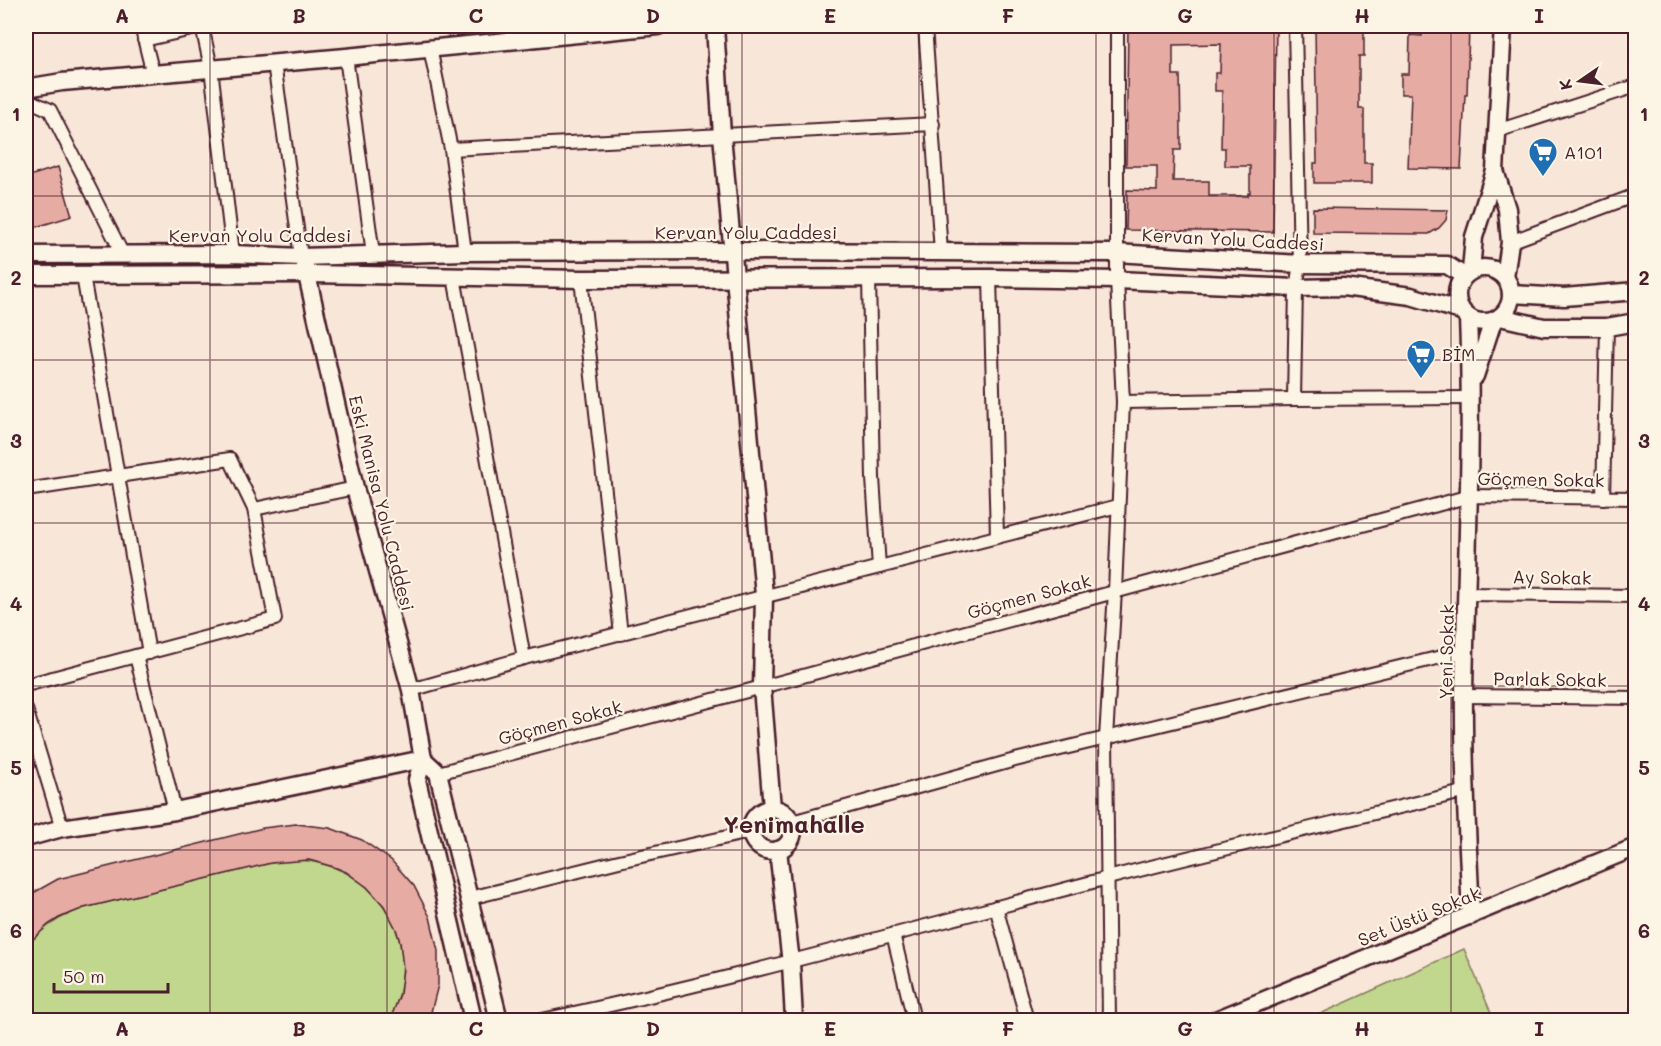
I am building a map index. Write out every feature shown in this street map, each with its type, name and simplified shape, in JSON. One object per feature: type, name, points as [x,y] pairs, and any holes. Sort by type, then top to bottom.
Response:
[{"type":"main road","points":[[26,88],[62,82],[658,26]]},
{"type":"main road","points":[[715,26],[722,135],[764,595],[762,687],[772,808]]},
{"type":"main road","points":[[1467,274],[1474,237],[1495,171],[1503,26]]},
{"type":"main road","points":[[1471,393],[1497,319],[1506,310],[1511,294],[1505,278],[1510,242],[1507,209],[1495,171]]},
{"type":"main road","name":"Kervan Yolu Caddesi","points":[[26,252],[301,256],[465,252],[734,251],[1116,253],[1300,264],[1447,265],[1467,274]]},
{"type":"main road","points":[[26,252],[29,275],[308,274],[581,279],[1116,279],[1296,288],[1343,288],[1410,296],[1484,322],[1497,319],[1544,327],[1606,327],[1635,322]]},
{"type":"main road","name":"Eski Manisa Yolu Caddesi","points":[[301,256],[308,274],[355,488],[411,690],[423,759],[417,780],[473,1020]]},
{"type":"main road","points":[[1471,393],[1465,314],[1457,302],[1456,293],[1459,284],[1467,274],[1480,268],[1489,268],[1505,278]]},
{"type":"main road","points":[[1511,294],[1564,297],[1635,291]]},
{"type":"main road","name":"Yeni Sokak","points":[[1471,393],[1464,696],[1471,916]]},
{"type":"main road","points":[[26,838],[62,828],[175,811],[423,759],[438,773],[499,1020]]},
{"type":"main road","points":[[772,808],[784,812],[792,822],[791,839],[788,844],[778,850],[769,851],[760,848],[753,841],[750,832],[753,818],[758,813],[772,808]]},
{"type":"main road","name":"Set Üstü Sokak","points":[[1216,1020],[1635,847]]},
{"type":"main road","points":[[778,850],[791,963],[794,1020]]},
{"type":"street","points":[[141,26],[153,74]]},
{"type":"street","points":[[144,40],[203,26],[211,68],[233,254]]},
{"type":"street","points":[[925,26],[941,252]]},
{"type":"street","points":[[1109,1020],[1106,738],[1124,402],[1116,279],[1117,26]]},
{"type":"street","points":[[1294,399],[1296,288],[1300,264],[1295,26]]},
{"type":"street","points":[[430,48],[451,149],[465,252]]},
{"type":"street","points":[[346,57],[373,254]]},
{"type":"street","points":[[274,63],[301,256]]},
{"type":"street","points":[[1497,131],[1635,86]]},
{"type":"street","points":[[26,99],[50,110],[123,255]]},
{"type":"street","points":[[451,149],[933,124]]},
{"type":"street","points":[[1510,242],[1635,195]]},
{"type":"street","points":[[82,276],[118,476],[143,654],[175,811]]},
{"type":"street","points":[[454,277],[524,658]]},
{"type":"street","points":[[869,278],[873,478],[879,567]]},
{"type":"street","points":[[990,278],[997,536]]},
{"type":"street","points":[[581,279],[621,634]]},
{"type":"street","points":[[1603,498],[1606,327]]},
{"type":"street","points":[[1124,402],[1471,393]]},
{"type":"street","points":[[26,490],[230,459],[254,510],[275,619],[26,685]]},
{"type":"street","points":[[254,510],[355,488]]},
{"type":"street","name":"Göçmen Sokak","points":[[438,773],[1470,496],[1635,498]]},
{"type":"street","points":[[411,690],[764,595],[1118,506]]},
{"type":"street","name":"Ay Sokak","points":[[1467,594],[1635,596]]},
{"type":"street","points":[[792,822],[1015,760],[1466,651]]},
{"type":"street","name":"Parlak Sokak","points":[[1464,696],[1635,698]]},
{"type":"street","points":[[26,708],[62,828]]},
{"type":"street","points":[[542,1020],[658,996],[791,963],[1108,878],[1467,791]]},
{"type":"street","points":[[470,898],[750,832]]},
{"type":"street","points":[[996,907],[1027,1020]]},
{"type":"street","points":[[893,934],[914,1020]]},
{"type":"green space","points":[[296,860],[326,865],[352,876],[373,893],[388,913],[398,937],[402,964],[400,992],[390,1020],[26,1020],[26,947],[45,928],[59,919],[84,908],[271,863]]},
{"type":"green space","points":[[1464,949],[1494,1020],[1307,1020]]},
{"type":"building","points":[[1128,26],[1276,26],[1273,232],[1126,230],[1127,190],[1157,191],[1157,166],[1126,166]],"holes":[[[1221,44],[1220,73],[1215,73],[1215,91],[1222,91],[1221,148],[1225,148],[1225,166],[1250,166],[1248,196],[1209,196],[1209,181],[1173,181],[1174,150],[1181,150],[1180,75],[1173,75],[1173,45]]]},
{"type":"building","points":[[1315,26],[1364,26],[1364,56],[1359,56],[1359,109],[1364,109],[1364,163],[1372,163],[1372,183],[1314,183],[1314,163],[1317,163]]},
{"type":"building","points":[[1422,26],[1469,26],[1467,95],[1465,95],[1461,169],[1408,168],[1411,94],[1401,94],[1401,74],[1409,74],[1410,35],[1422,36]]},
{"type":"building","points":[[58,167],[72,216],[36,227],[26,192],[26,177]]},
{"type":"building","points":[[1313,208],[1448,210],[1446,220],[1429,234],[1313,233]]},
{"type":"building","points":[[296,824],[330,828],[362,840],[391,860],[414,886],[430,917],[438,951],[438,985],[429,1020],[390,1020],[400,994],[403,968],[400,942],[384,906],[367,887],[346,872],[309,860],[271,863],[84,908],[48,925],[26,946],[26,897],[58,879],[263,828]]},
{"type":"place","name":"A101","points":[[1543,178]]},
{"type":"place","name":"BİM","points":[[1421,380]]},
{"type":"district","name":"Yenimahalle","points":[[794,823]]}]
